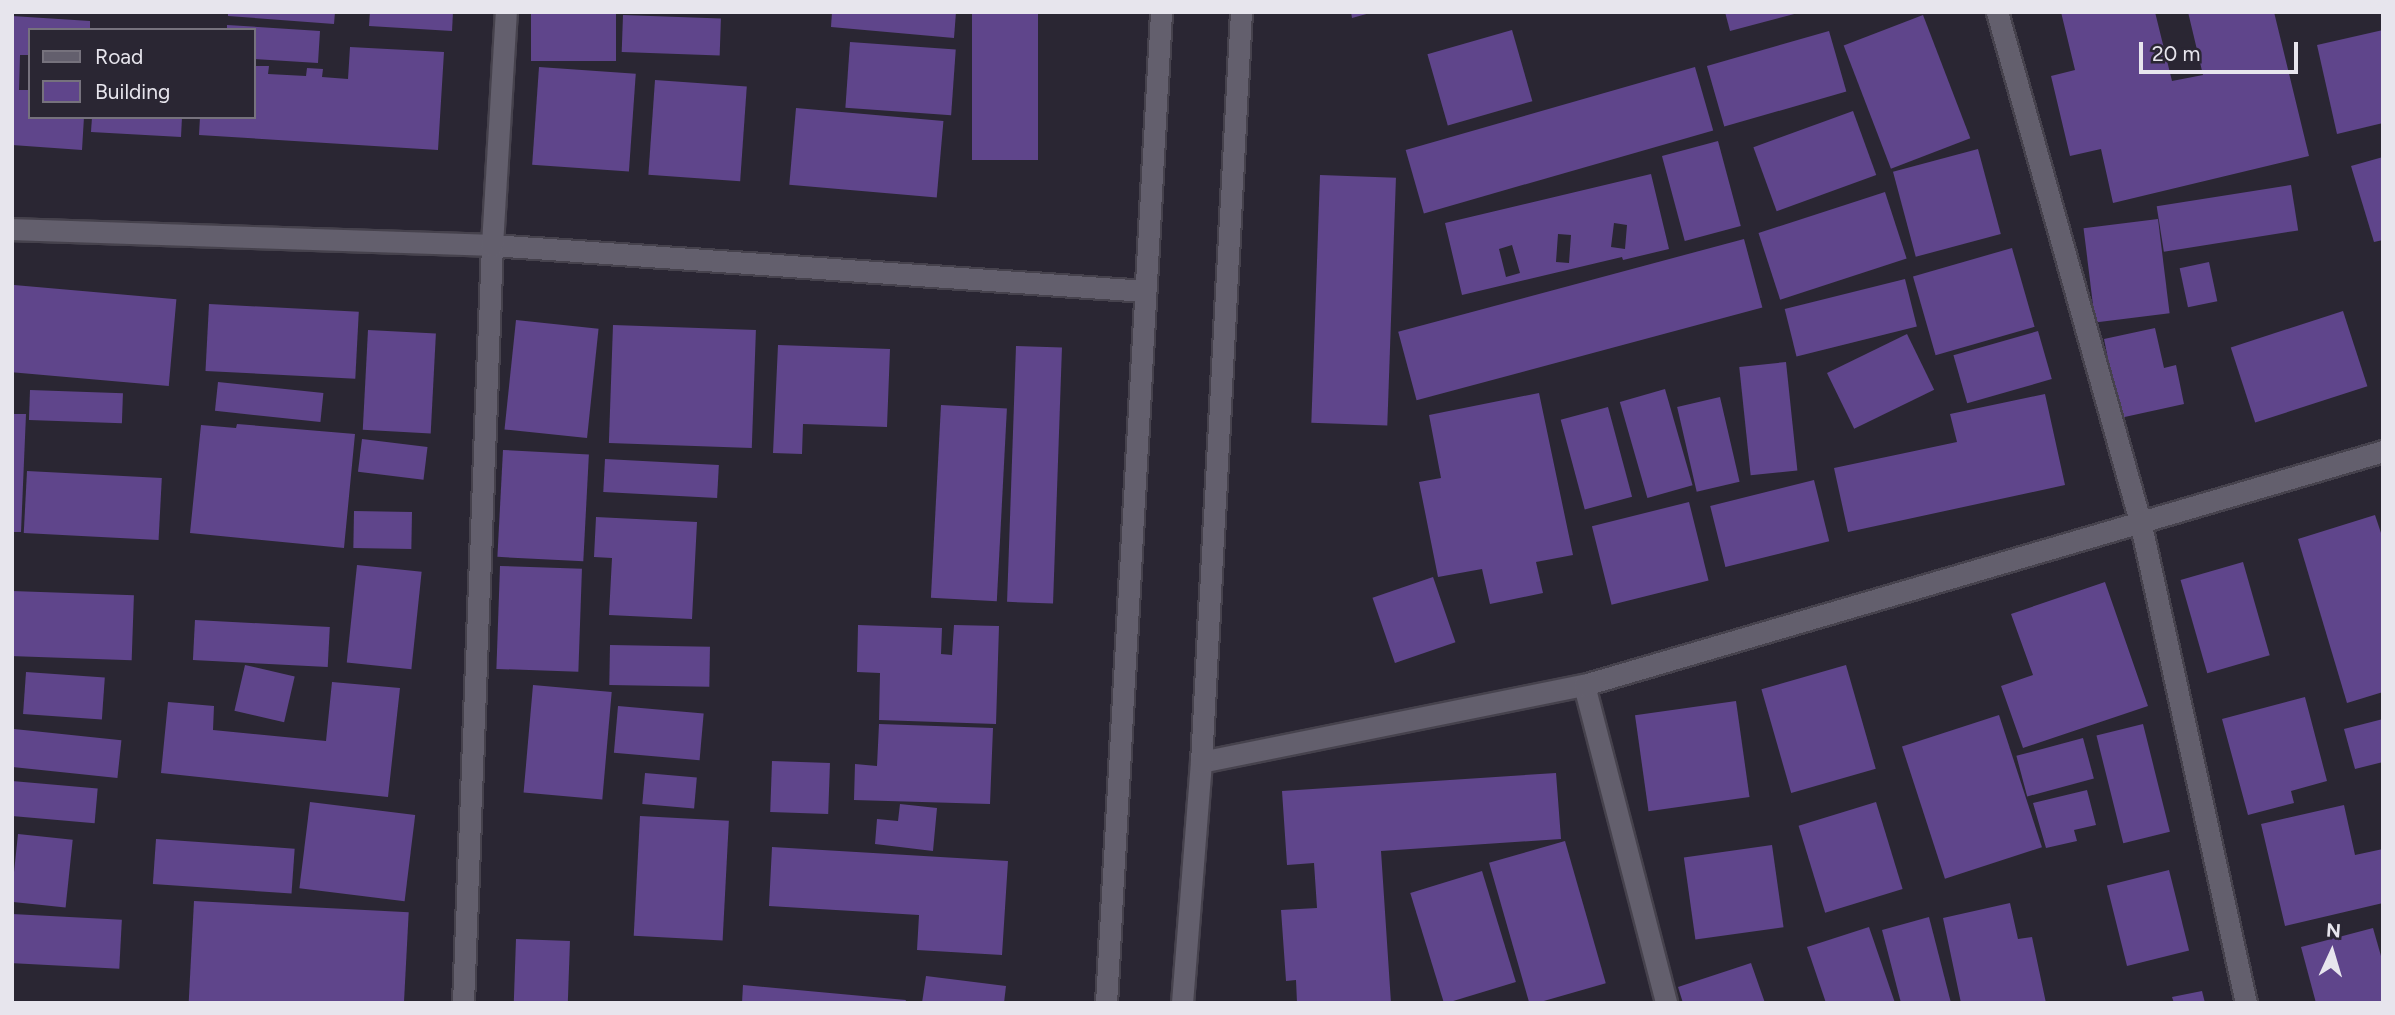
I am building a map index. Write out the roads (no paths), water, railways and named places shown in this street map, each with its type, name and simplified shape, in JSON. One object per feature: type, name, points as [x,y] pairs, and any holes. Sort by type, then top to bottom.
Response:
[{"type":"street","points":[[463,1003],[492,246],[506,12]]},
{"type":"street","points":[[1106,1003],[1161,12]]},
{"type":"street","points":[[1182,1003],[1201,762],[1241,12]]},
{"type":"street","points":[[1997,12],[2140,521],[2246,1003]]},
{"type":"street","points":[[12,229],[492,246],[1145,291]]},
{"type":"street","points":[[1201,762],[1584,685],[2383,451]]},
{"type":"street","points":[[1584,685],[1666,1003]]}]
